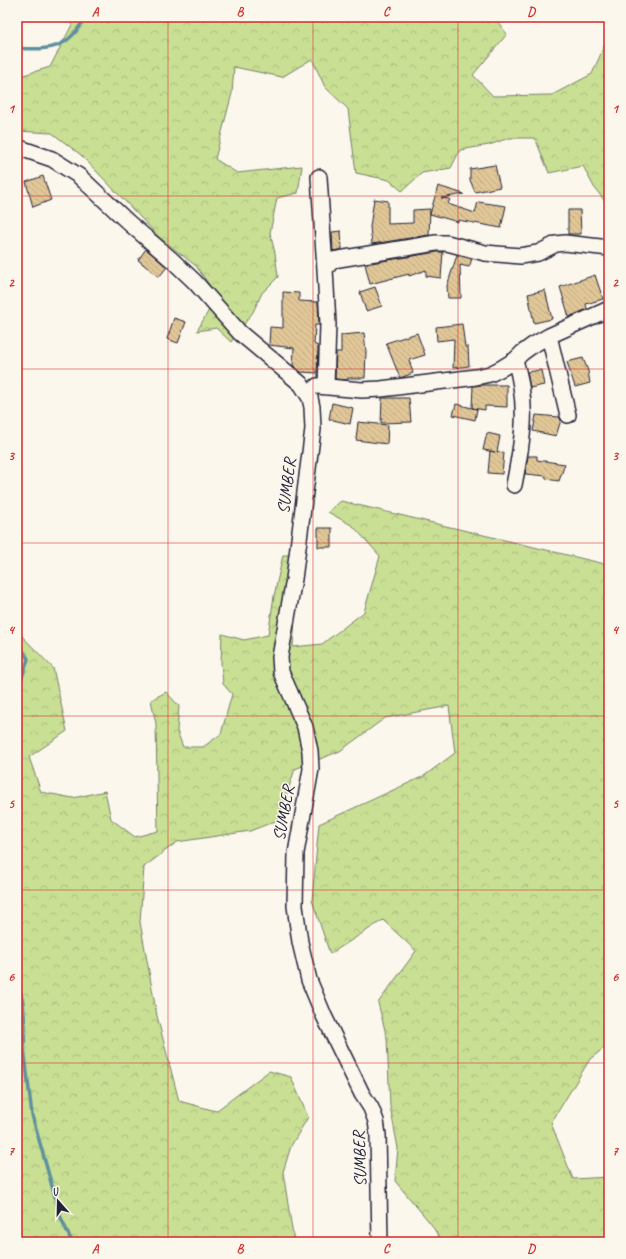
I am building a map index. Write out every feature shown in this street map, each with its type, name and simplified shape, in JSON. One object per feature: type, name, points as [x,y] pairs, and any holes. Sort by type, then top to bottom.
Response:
[{"type":"street","points":[[17,147],[67,167],[87,182],[129,223],[172,260],[240,333],[301,384],[362,390],[399,388],[490,374],[514,360],[522,353],[549,336],[609,309]]},
{"type":"street","points":[[319,177],[328,324],[326,387]]},
{"type":"street","points":[[325,269],[330,263],[337,259],[436,242],[447,243],[485,253],[520,256],[538,253],[556,244],[572,244],[609,248]]},
{"type":"street","points":[[549,336],[568,415]]},
{"type":"street","points":[[514,360],[522,391],[524,415],[523,436],[514,484]]},
{"type":"street","name":"SUMBER","points":[[301,384],[310,398],[313,429],[294,579],[280,658],[281,672],[306,727],[310,751],[311,769],[296,853],[295,906],[300,942],[309,980],[324,1016],[362,1094],[371,1108],[376,1121],[378,1135],[380,1242]]},
{"type":"green space","points":[[76,17],[494,17],[507,34],[473,75],[493,96],[552,95],[592,74],[609,35],[609,204],[607,204],[594,187],[583,166],[549,173],[535,138],[509,138],[489,145],[460,150],[451,168],[422,173],[402,191],[389,180],[356,173],[348,109],[325,87],[312,59],[282,77],[234,67],[232,93],[215,159],[237,173],[302,166],[298,193],[277,198],[270,233],[275,253],[278,277],[262,293],[253,312],[231,342],[216,328],[197,331],[217,296],[196,266],[159,237],[81,155],[52,133],[17,131],[17,77],[50,67]]},
{"type":"green space","points":[[341,501],[609,565],[609,1044],[590,1059],[551,1123],[573,1179],[609,1177],[609,1242],[442,1242],[431,1224],[395,1181],[398,1148],[390,1106],[387,1038],[378,1003],[416,951],[383,920],[330,954],[312,900],[319,824],[424,776],[455,753],[449,706],[385,718],[340,751],[295,769],[278,820],[250,831],[177,842],[144,867],[140,922],[157,1016],[179,1101],[216,1111],[269,1071],[291,1077],[308,1117],[291,1146],[283,1172],[294,1242],[17,1242],[17,631],[53,668],[67,731],[29,757],[41,792],[73,798],[105,791],[111,819],[135,837],[158,831],[156,724],[151,700],[166,692],[179,706],[177,731],[183,747],[203,747],[221,734],[232,694],[223,684],[221,663],[222,634],[244,640],[268,635],[274,596],[283,555],[303,555],[293,647],[322,644],[364,612],[380,556],[353,526],[328,512]]},
{"type":"building","points":[[495,165],[500,187],[475,192],[470,180],[470,169]]},
{"type":"building","points":[[43,176],[51,200],[33,207],[26,182]]},
{"type":"building","points":[[438,186],[464,194],[441,198],[450,199],[448,204],[475,213],[478,202],[506,206],[501,228],[458,220],[458,222],[430,214]]},
{"type":"building","points":[[374,199],[388,201],[388,224],[413,223],[413,210],[430,209],[429,235],[372,244],[370,227]]},
{"type":"building","points":[[568,210],[580,210],[581,234],[568,234]]},
{"type":"building","points":[[341,231],[342,249],[333,251],[332,232]]},
{"type":"building","points":[[146,249],[167,267],[159,277],[138,260]]},
{"type":"building","points":[[443,252],[441,278],[426,276],[426,270],[409,276],[409,274],[370,284],[365,264]]},
{"type":"building","points":[[457,255],[472,259],[469,267],[460,265],[461,298],[448,298],[447,286]]},
{"type":"building","points":[[595,275],[603,299],[586,304],[587,309],[569,317],[560,287]]},
{"type":"building","points":[[375,287],[382,306],[366,311],[360,292]]},
{"type":"building","points":[[545,290],[552,319],[534,323],[528,294]]},
{"type":"building","points":[[283,292],[299,293],[299,301],[318,302],[319,325],[315,325],[314,344],[318,346],[317,373],[301,372],[293,365],[294,348],[269,345],[270,327],[283,328]]},
{"type":"building","points":[[174,318],[186,322],[178,343],[167,339]]},
{"type":"building","points":[[462,324],[465,347],[468,347],[469,366],[453,368],[454,339],[437,341],[436,327]]},
{"type":"building","points":[[364,333],[366,351],[365,378],[348,378],[347,380],[335,379],[336,352],[341,352],[341,335]]},
{"type":"building","points":[[417,333],[425,355],[409,360],[413,373],[400,378],[386,343]]},
{"type":"building","points":[[583,358],[588,371],[590,383],[575,387],[567,362]]},
{"type":"building","points":[[541,370],[544,385],[530,388],[527,372]]},
{"type":"building","points":[[507,385],[507,407],[485,406],[485,410],[472,408],[473,386]]},
{"type":"building","points":[[382,398],[409,398],[411,422],[381,423]]},
{"type":"building","points":[[332,403],[353,408],[350,424],[329,419]]},
{"type":"building","points":[[456,404],[477,409],[475,420],[453,415]]},
{"type":"building","points":[[536,415],[559,417],[561,420],[556,436],[533,431]]},
{"type":"building","points":[[358,422],[388,425],[387,444],[356,440]]},
{"type":"building","points":[[487,433],[500,436],[497,452],[504,453],[502,474],[488,473],[490,451],[483,450]]},
{"type":"building","points":[[528,456],[537,456],[537,460],[565,464],[559,481],[546,479],[546,476],[525,474]]},
{"type":"building","points":[[318,528],[332,528],[332,547],[318,547]]},
{"type":"waterway","points":[[17,48],[39,49],[57,46],[72,36],[79,28],[85,17]]},
{"type":"waterway","points":[[17,641],[28,659],[17,693]]},
{"type":"waterway","points":[[17,978],[23,1003],[25,1026],[24,1048],[32,1115],[61,1218],[72,1242]]}]
